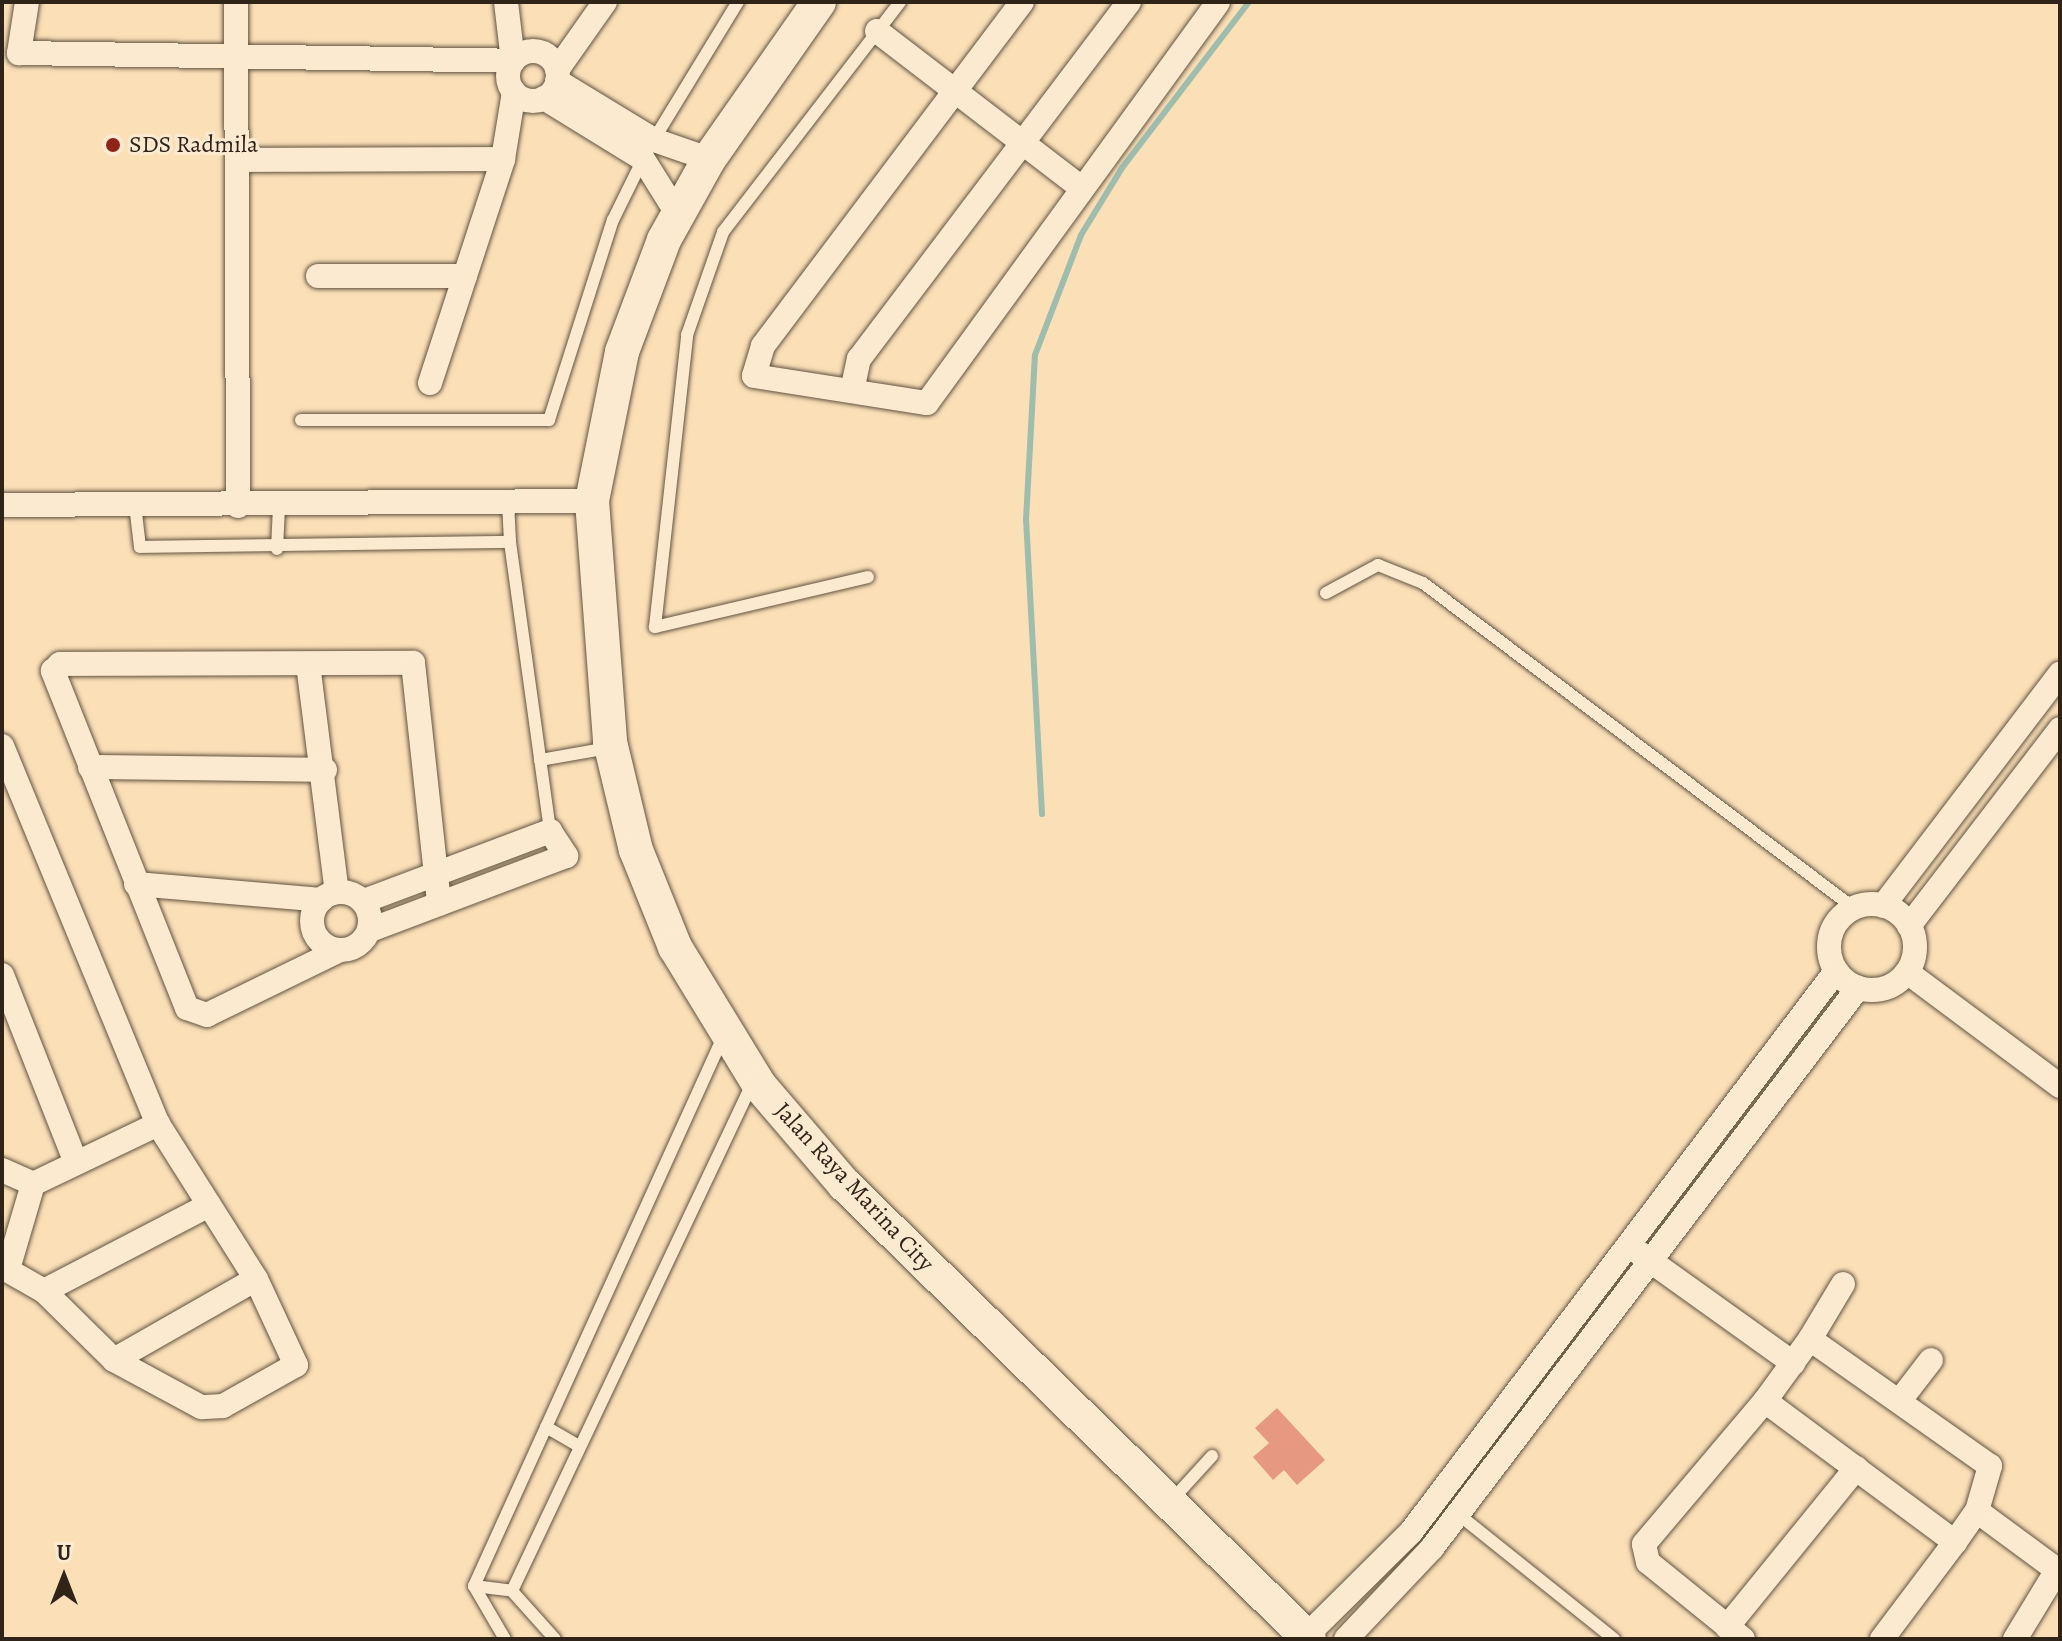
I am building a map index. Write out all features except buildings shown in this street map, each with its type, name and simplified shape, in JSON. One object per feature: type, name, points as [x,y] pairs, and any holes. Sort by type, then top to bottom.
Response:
[{"type":"main road","name":"Jalan Raya Marina City","points":[[819,2],[709,159],[678,215],[622,352],[592,501],[611,747],[636,850],[675,947],[755,1079],[845,1185],[1308,1637]]},
{"type":"street","points":[[27,2],[19,53],[513,61],[543,53],[553,83],[648,150],[709,159]]},
{"type":"street","points":[[236,2],[238,506]]},
{"type":"street","points":[[430,383],[503,159],[514,92],[506,2]]},
{"type":"street","points":[[514,92],[553,83],[605,2]]},
{"type":"street","points":[[1022,2],[763,346],[754,376],[927,403],[1079,186],[1218,2]]},
{"type":"street","points":[[852,391],[859,359],[1129,2]]},
{"type":"street","points":[[877,31],[1079,186]]},
{"type":"street","points":[[648,150],[678,215]]},
{"type":"street","points":[[238,160],[503,159]]},
{"type":"street","points":[[318,276],[465,276]]},
{"type":"street","points":[[2,505],[279,507],[592,501]]},
{"type":"street","points":[[136,884],[364,901],[436,873],[550,831],[566,856],[439,904],[370,930],[357,946],[338,951],[207,1015],[194,1013],[136,884],[51,678],[60,664],[413,663],[436,873],[439,904]]},
{"type":"street","points":[[308,664],[325,770],[329,896],[312,917],[315,935],[338,951]]},
{"type":"street","points":[[1883,906],[2060,674]]},
{"type":"street","points":[[1909,926],[2060,729]]},
{"type":"street","points":[[2,746],[11,792],[158,1124],[256,1279],[296,1359],[293,1369],[211,1410],[114,1360],[44,1291],[5,1268],[33,1184],[158,1124]]},
{"type":"street","points":[[90,767],[325,770]]},
{"type":"street","points":[[364,901],[370,930]]},
{"type":"street","points":[[1883,906],[1909,926],[1915,949],[1907,972],[1880,990],[1858,988],[1836,971],[1829,943],[1854,908],[1883,906]]},
{"type":"street","points":[[1308,1637],[1411,1532],[1836,971]]},
{"type":"street","points":[[1907,972],[2060,1086]]},
{"type":"street","points":[[2,975],[76,1163]]},
{"type":"street","points":[[1346,1639],[1458,1514],[1858,988]]},
{"type":"street","points":[[2,1170],[33,1184]]},
{"type":"street","points":[[44,1291],[209,1205]]},
{"type":"street","points":[[1628,1246],[1793,1363]]},
{"type":"street","points":[[114,1360],[256,1279]]},
{"type":"street","points":[[1843,1284],[1810,1339],[1765,1401],[1644,1544],[1648,1562],[1735,1633],[1856,1468]]},
{"type":"street","points":[[1810,1339],[1986,1459],[1992,1475],[1977,1511],[1882,1639]]},
{"type":"street","points":[[1901,1399],[1931,1360]]},
{"type":"street","points":[[1765,1401],[1955,1542]]},
{"type":"street","points":[[1977,1511],[2057,1570],[2015,1639]]},
{"type":"lane","points":[[301,420],[549,420],[613,220],[648,150],[738,2]]},
{"type":"lane","points":[[868,577],[655,627],[687,335],[723,232],[900,2]]},
{"type":"lane","points":[[508,502],[510,542],[550,831]]},
{"type":"lane","points":[[135,505],[140,547],[277,549],[510,542]]},
{"type":"lane","points":[[277,549],[279,507]]},
{"type":"lane","points":[[1326,593],[1378,565],[1423,583],[1854,908]]},
{"type":"lane","points":[[540,760],[611,747]]},
{"type":"lane","points":[[474,1586],[726,1031]]},
{"type":"lane","points":[[512,1591],[755,1079]]},
{"type":"lane","points":[[546,1427],[580,1447]]},
{"type":"lane","points":[[1169,1503],[1212,1456]]},
{"type":"lane","points":[[1458,1514],[1614,1639]]},
{"type":"lane","points":[[474,1586],[512,1591],[555,1639]]},
{"type":"lane","points":[[474,1586],[505,1639]]},
{"type":"waterway","points":[[1042,814],[1026,520],[1035,355],[1081,235],[1122,168],[1249,2]]},
{"type":"place","name":"SDS Radmila","points":[[113,145]]}]
